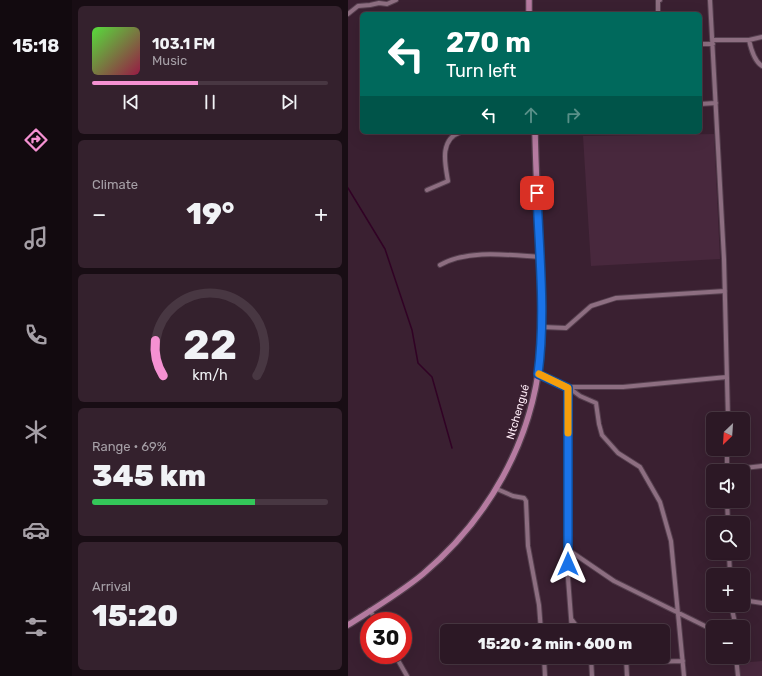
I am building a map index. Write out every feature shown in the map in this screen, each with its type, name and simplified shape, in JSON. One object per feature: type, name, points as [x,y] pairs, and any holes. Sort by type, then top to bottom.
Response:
[{"type":"main road","points":[[529,0],[529,12]]},
{"type":"main road","name":"Ntchengué","points":[[348,625],[409,584],[439,560],[454,545],[474,521],[496,489],[514,457],[524,432],[538,374],[542,327],[535,134]]},
{"type":"street","points":[[348,14],[358,6],[379,3],[387,4],[396,0]]},
{"type":"street","points":[[658,12],[658,0],[660,0]]},
{"type":"street","points":[[710,0],[725,291],[728,412]]},
{"type":"street","points":[[702,44],[749,40],[762,37]]},
{"type":"street","points":[[749,40],[753,55],[762,66]]},
{"type":"street","points":[[702,104],[716,103]]},
{"type":"street","points":[[427,190],[448,181],[445,161],[446,146],[450,138],[457,134]]},
{"type":"street","points":[[440,264],[475,255],[490,254],[540,257]]},
{"type":"street","points":[[542,327],[566,328],[591,306],[616,298],[725,291]]},
{"type":"street","points":[[538,374],[596,403],[602,435],[618,453],[640,467],[660,502],[671,541],[684,676]]},
{"type":"street","points":[[568,388],[623,387],[727,377]]},
{"type":"street","points":[[568,388],[567,549],[571,624]]},
{"type":"street","points":[[750,467],[762,466]]},
{"type":"street","points":[[496,489],[513,496],[524,498],[526,501],[528,546],[539,605],[540,624]]},
{"type":"street","points":[[567,549],[614,581],[706,626]]},
{"type":"street","points":[[750,601],[762,603]]},
{"type":"street","points":[[571,619],[575,624]]},
{"type":"street","points":[[670,661],[683,661]]},
{"type":"street","points":[[400,664],[407,676]]},
{"type":"street","points":[[544,664],[544,676]]},
{"type":"street","points":[[591,664],[592,676]]},
{"type":"street","points":[[626,664],[627,676]]},
{"type":"street","points":[[737,664],[738,676]]},
{"type":"shaded area","points":[[714,134],[720,259],[591,266],[583,136]]},
{"type":"shaded area","points":[[762,661],[762,676],[740,676],[739,664],[750,664],[750,662]]},
{"type":"waterway","points":[[348,188],[385,249],[412,330],[418,363],[432,377],[452,448]]},
{"type":"slow traffic","points":[[539,374],[568,388],[568,433]]},
{"type":"route","points":[[537,193],[542,296],[541,348],[538,374],[568,388],[568,564]]}]
